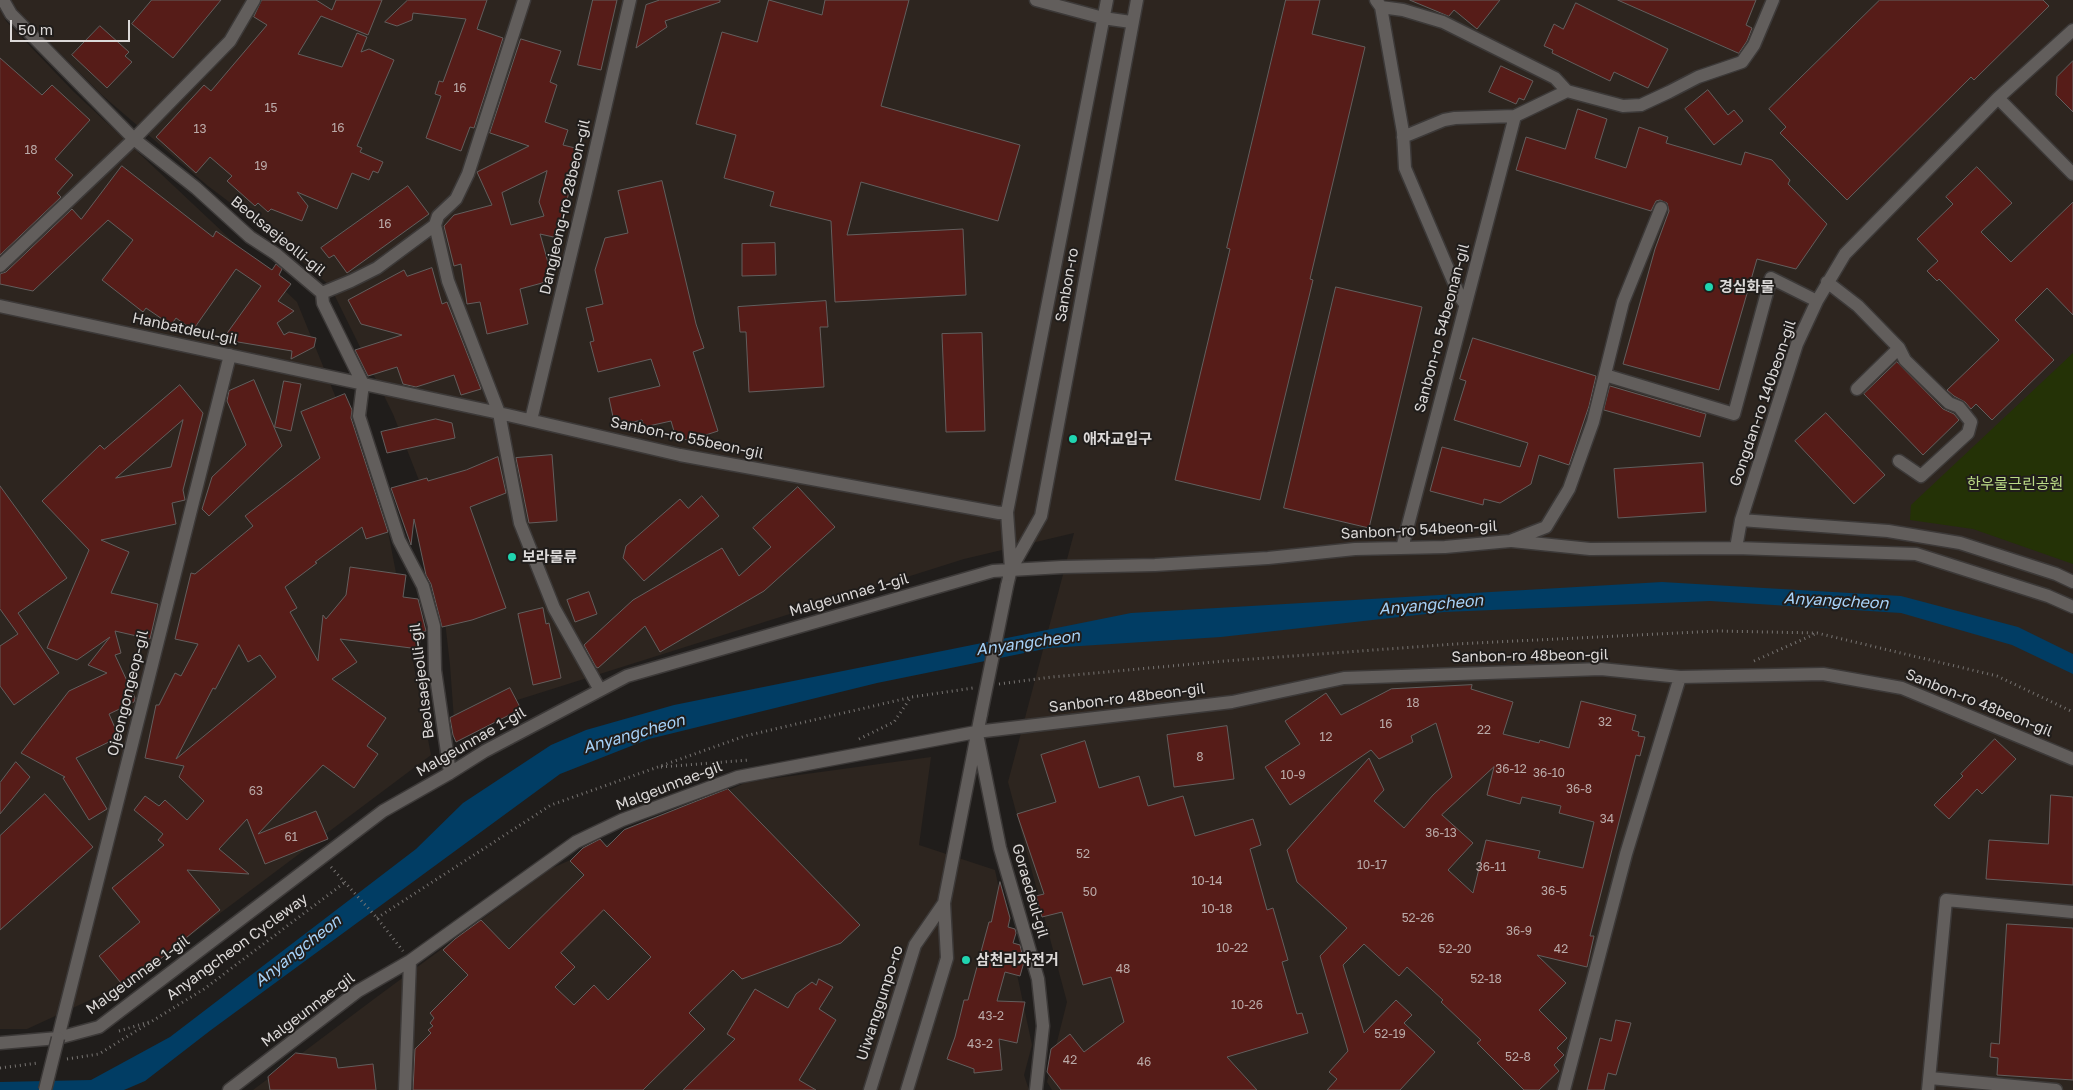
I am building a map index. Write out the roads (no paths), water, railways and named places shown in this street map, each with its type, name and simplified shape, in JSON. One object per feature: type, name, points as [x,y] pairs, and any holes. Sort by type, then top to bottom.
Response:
[{"type":"street","name":"Beolsaejeolli-gil","points":[[3,0],[11,14],[134,138],[196,188],[250,237],[276,254],[322,293],[324,303],[363,384],[359,416],[399,540],[423,586],[434,626],[435,670],[450,773]]},
{"type":"street","points":[[0,266],[134,138],[189,80],[230,41],[254,0]]},
{"type":"street","points":[[524,0],[468,174],[456,199],[438,216],[435,225],[448,281],[499,413],[520,523],[554,608],[600,690]]},
{"type":"street","name":"Dangjeong-ro 28beon-gil","points":[[531,420],[630,0]]},
{"type":"street","points":[[1036,0],[1103,18],[1132,22]]},
{"type":"street","name":"Sanbon-ro","points":[[1011,569],[1007,512],[1107,0]]},
{"type":"street","name":"Sanbon-ro","points":[[981,714],[1011,569],[1040,516],[1137,0]]},
{"type":"street","points":[[1465,304],[1460,297],[1405,168],[1404,137],[1379,3],[1443,22],[1556,78],[1568,91],[1623,106],[1641,104],[1698,77],[1742,62],[1754,45],[1773,0]]},
{"type":"street","name":"Gongdan-ro 140beon-gil","points":[[1736,548],[1741,520],[1797,344],[1827,282],[1845,254],[1998,98],[2073,30]]},
{"type":"street","points":[[1404,137],[1455,118],[1515,116],[1568,91]]},
{"type":"street","points":[[1998,98],[2073,174]]},
{"type":"street","name":"Sanbon-ro 54beonan-gil","points":[[1402,548],[1515,116]]},
{"type":"street","name":"Sanbon-ro 54beon-gil","points":[[1011,569],[1155,566],[1268,558],[1355,549],[1445,548],[1510,541],[1546,527],[1569,489],[1593,422],[1623,302],[1662,208]]},
{"type":"street","points":[[322,293],[377,268],[435,225]]},
{"type":"street","points":[[1605,375],[1734,414],[1771,278],[1817,301]]},
{"type":"street","points":[[1827,282],[1858,306],[1900,348],[1905,360],[1950,403],[1959,407],[1971,422],[1968,433],[1921,476],[1899,461]]},
{"type":"street","name":"Hanbatdeul-gil","points":[[0,306],[363,384]]},
{"type":"street","points":[[1857,389],[1900,348]]},
{"type":"street","name":"Ojeongongeop-gil","points":[[45,1090],[230,355]]},
{"type":"street","name":"Sanbon-ro 55beon-gil","points":[[363,384],[531,420],[680,455],[999,513],[1007,512]]},
{"type":"street","points":[[1741,520],[1888,531],[1960,543],[2056,574],[2073,582]]},
{"type":"street","points":[[1510,541],[1590,549],[1736,548],[1916,554],[2048,596],[2073,607]]},
{"type":"street","name":"Malgeunnae 1-gil","points":[[0,1043],[58,1038],[99,1027],[383,810],[450,773],[485,751],[627,676],[909,594],[993,571],[1011,569]]},
{"type":"street","name":"Sanbon-ro 48beon-gil","points":[[976,732],[1232,702],[1344,678],[1601,669],[1680,677],[1823,674],[1902,688],[2073,759]]},
{"type":"street","points":[[1564,1090],[1626,854],[1680,677]]},
{"type":"street","name":"Uiwanggunpo-ro","points":[[907,1090],[947,958],[944,903],[981,714]]},
{"type":"street","name":"Malgeunnae-gil","points":[[229,1090],[358,991],[410,961],[576,842],[622,820],[738,777],[976,732]]},
{"type":"street","name":"Goraedeul-gil","points":[[976,732],[1000,848],[1038,979],[1043,1026],[1036,1090]]},
{"type":"street","points":[[2056,1090],[1929,1084],[1946,900],[2073,912]]},
{"type":"street","name":"Uiwanggunpo-ro","points":[[870,1090],[915,945],[944,903]]},
{"type":"street","points":[[404,1090],[410,961]]},
{"type":"water","name":"Anyangcheon","points":[[1662,582],[1901,596],[2018,627],[2073,654],[2073,674],[2012,645],[1901,613],[1710,601],[1444,612],[1221,637],[1049,648],[877,683],[649,739],[560,774],[211,1030],[145,1081],[124,1090],[0,1090],[0,1082],[91,1080],[170,1037],[416,849],[463,803],[551,745],[586,730],[674,705],[1131,613]]},
{"type":"place","name":"경심화물","points":[[1709,287]]},
{"type":"place","name":"애자교입구","points":[[1073,439]]},
{"type":"place","name":"보라물류","points":[[512,557]]},
{"type":"place","name":"삼천리자전거","points":[[966,960]]},
{"type":"park label","name":"한우물근린공원","points":[[2015,484]]}]
